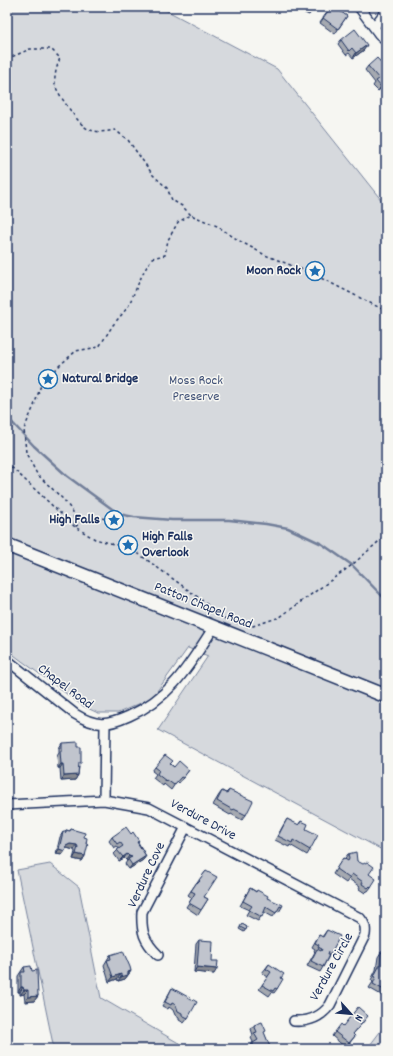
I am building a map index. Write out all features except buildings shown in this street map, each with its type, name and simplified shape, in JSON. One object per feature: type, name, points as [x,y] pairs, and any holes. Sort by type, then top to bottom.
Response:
[{"type":"street","points":[[359,7],[379,34],[386,40]]},
{"type":"street","points":[[374,27],[386,11]]},
{"type":"street","name":"Patton Chapel Road","points":[[7,545],[386,696]]},
{"type":"street","name":"Chapel Road","points":[[7,660],[75,714],[95,724],[105,724],[118,721],[137,712],[152,704],[166,693],[184,672],[214,627]]},
{"type":"street","points":[[104,800],[105,724]]},
{"type":"street","name":"Verdure Drive","points":[[7,805],[104,800],[148,808],[360,918],[366,928]]},
{"type":"street","name":"Verdure Cove","points":[[158,955],[149,946],[143,933],[141,924],[142,912],[186,827]]},
{"type":"street","name":"Verdure Circle","points":[[294,1021],[310,1021],[326,1010],[363,941],[366,928]]},
{"type":"path","points":[[7,59],[30,50],[51,49],[60,58],[56,69],[55,86],[67,106],[86,129],[98,132],[115,130],[128,140],[154,175],[167,188],[172,200],[182,206],[190,215],[217,226],[265,255],[311,273],[386,311]]},
{"type":"path","points":[[75,527],[73,512],[64,500],[37,474],[26,453],[24,429],[41,385],[76,351],[99,347],[113,325],[128,307],[143,273],[152,258],[165,255],[168,240],[178,222],[190,215]]},
{"type":"path","points":[[7,463],[75,527],[95,539],[132,549],[224,618],[250,627],[280,617],[352,565],[386,535]]},
{"type":"path","points":[[75,527],[87,517],[111,519]]},
{"type":"green space","name":"Moss Rock Preserve","points":[[7,7],[160,7],[277,69],[386,206],[386,852],[158,730],[208,656],[188,648],[152,698],[118,713],[98,713],[83,706],[7,650]]},
{"type":"green space","points":[[50,864],[79,887],[101,998],[189,1049],[54,1049],[17,870]]},
{"type":"green space","points":[[386,1024],[386,1049],[367,1049]]},
{"type":"waterway","points":[[7,417],[34,446],[67,476],[119,514],[134,517],[172,520],[229,520],[288,528],[322,544],[352,565],[386,600]]},
{"type":"place","name":"Moon Rock","points":[[315,271]]},
{"type":"place","name":"Natural Bridge","points":[[48,379]]},
{"type":"place","name":"High Falls","points":[[114,520]]},
{"type":"place","name":"High Falls Overlook","points":[[128,545]]}]
